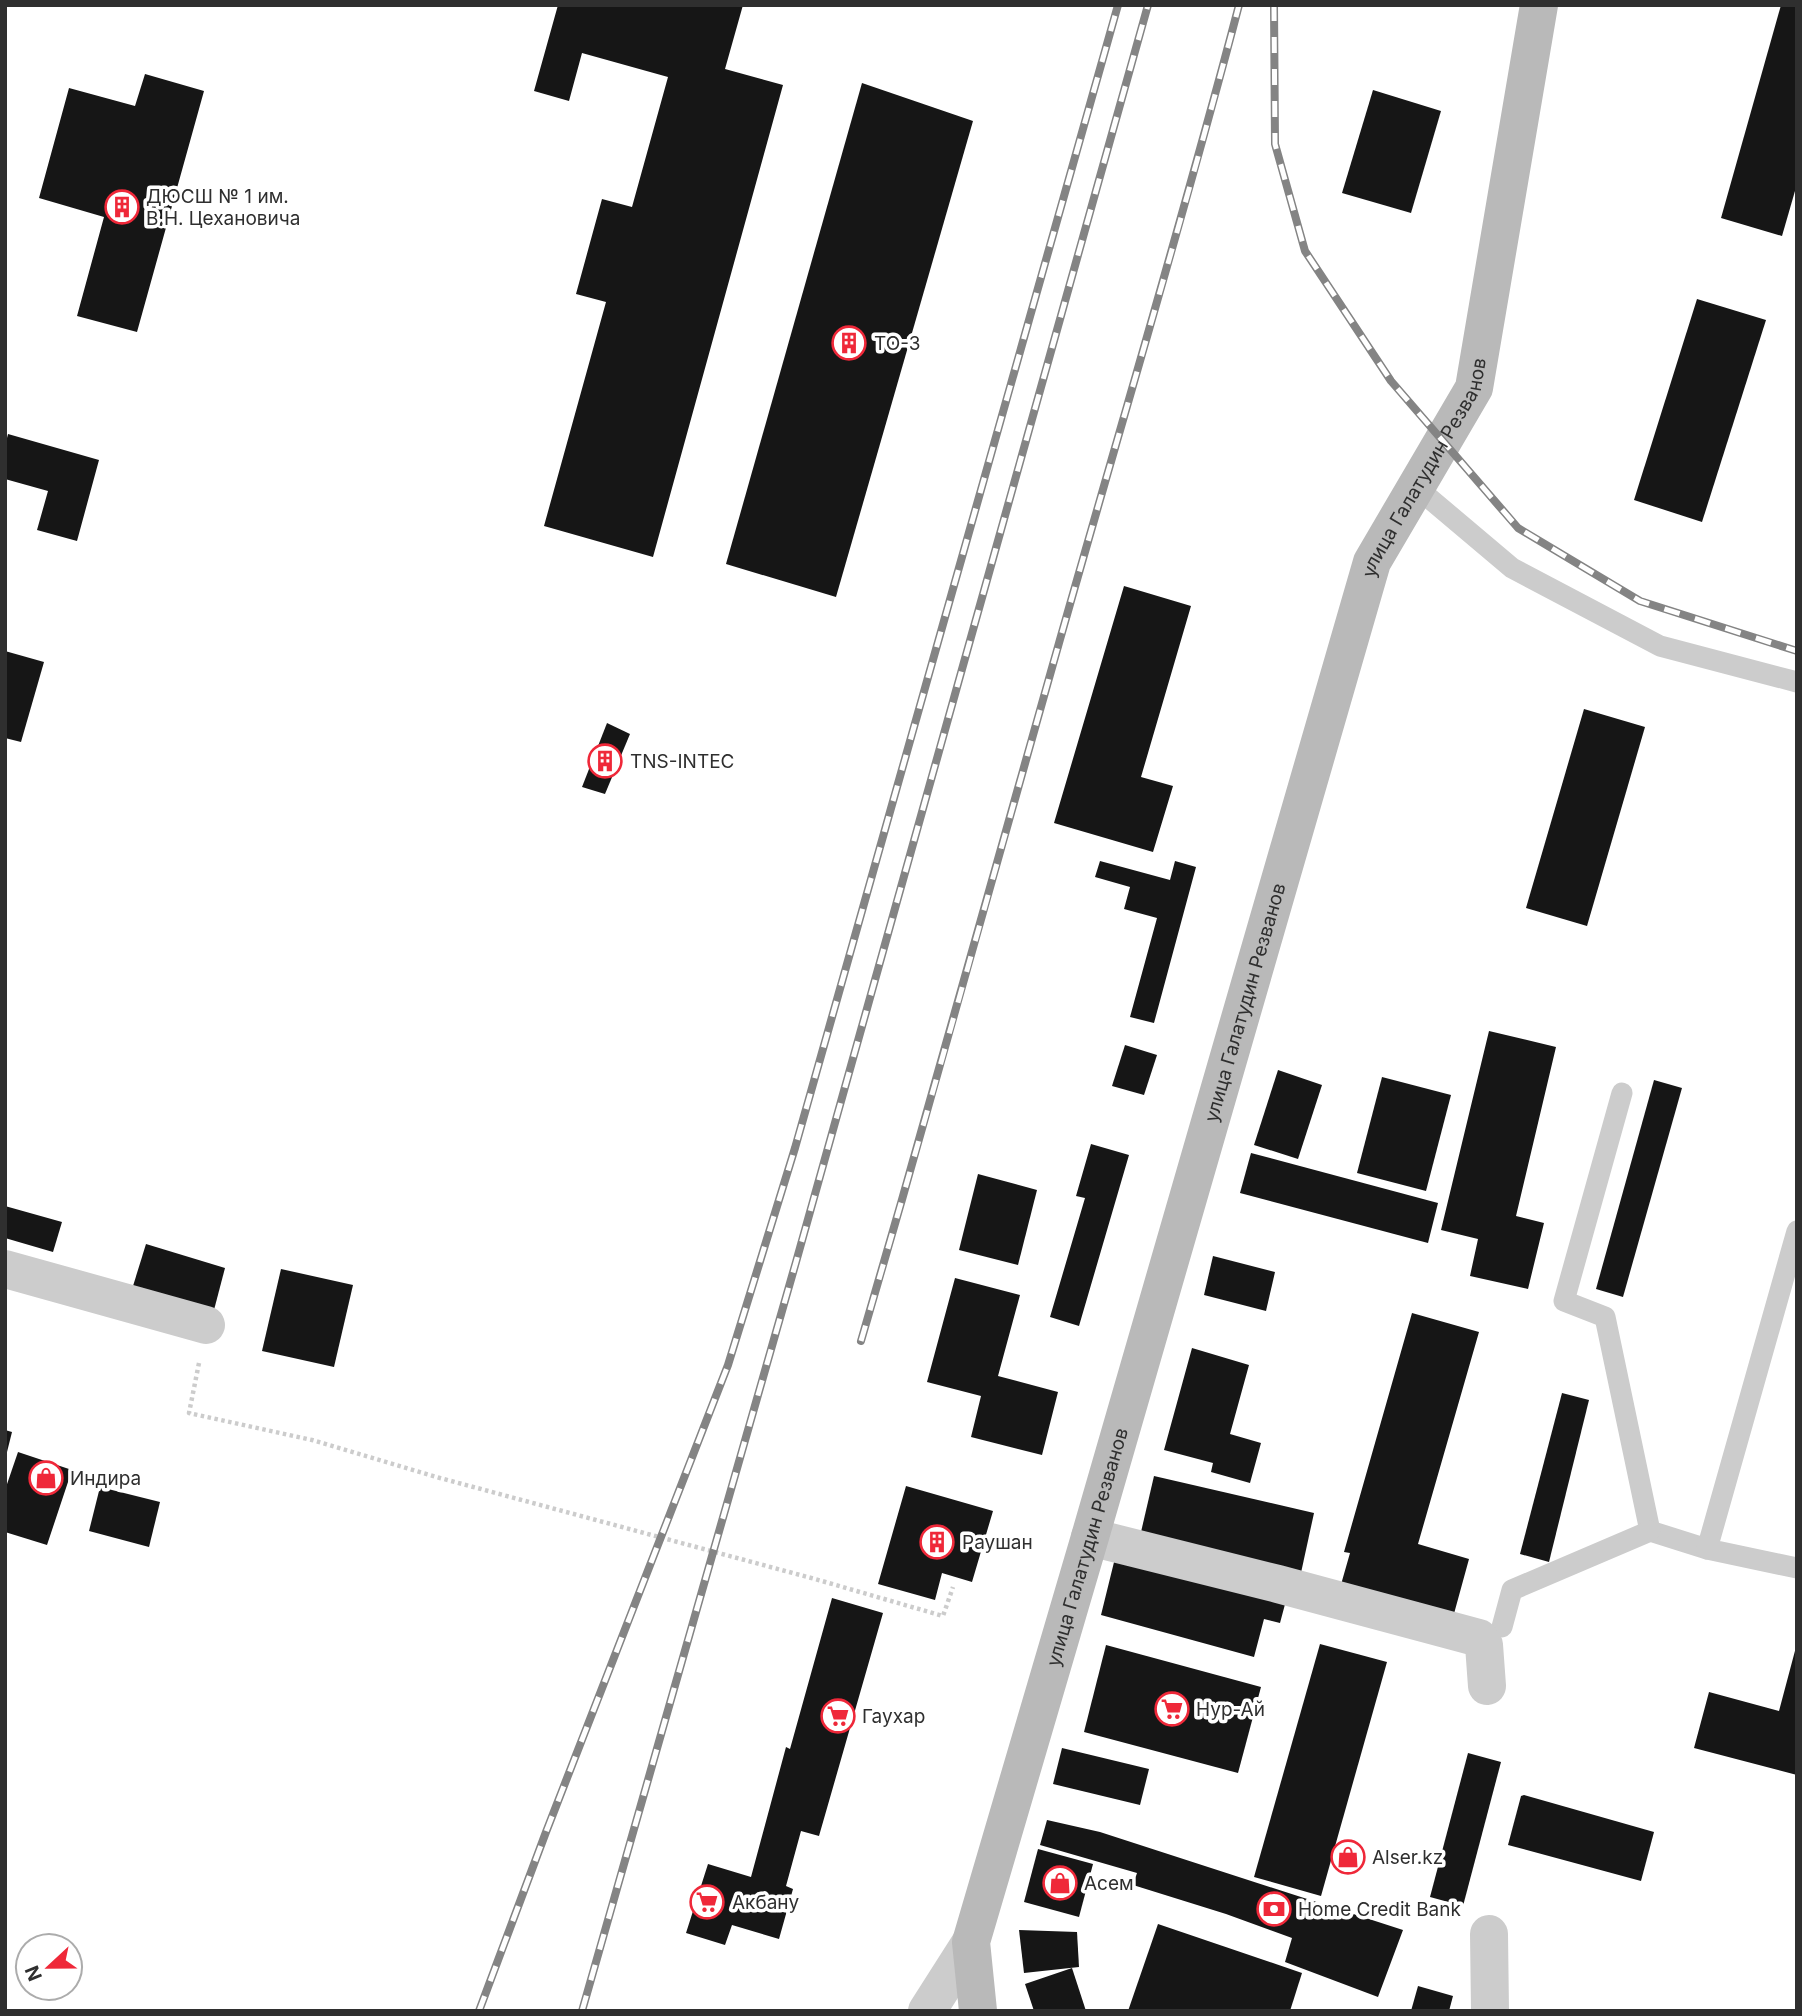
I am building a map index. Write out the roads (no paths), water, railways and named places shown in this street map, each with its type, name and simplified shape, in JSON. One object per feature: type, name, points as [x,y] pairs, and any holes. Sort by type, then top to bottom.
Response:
[{"type":"street","name":"улица Галатудин Резванов","points":[[978,2011],[971,1942],[1372,562],[1474,388],[1539,5]]},
{"type":"street","points":[[5,1269],[206,1325]]},
{"type":"street","points":[[1090,1537],[1479,1638],[1484,1646],[1487,1686]]},
{"type":"street","points":[[1489,1934],[1490,2011]]},
{"type":"street","points":[[927,2011],[971,1942]]},
{"type":"lane","points":[[1416,487],[1512,568],[1660,646],[1797,682]]},
{"type":"lane","points":[[1622,1093],[1564,1301],[1605,1317],[1650,1531]]},
{"type":"lane","points":[[1707,1549],[1797,1231]]},
{"type":"lane","points":[[1502,1627],[1512,1590],[1650,1531],[1707,1549],[1797,1568]]},
{"type":"railway","points":[[479,2011],[728,1365],[795,1148],[1118,5]]},
{"type":"railway","points":[[582,2011],[796,1262],[1148,5]]},
{"type":"railway","points":[[861,1341],[1239,5]]},
{"type":"railway","points":[[1274,5],[1275,144],[1305,251],[1391,381],[1518,528],[1640,601],[1797,651]]},
{"type":"place","name":"ДЮСШ № 1 им. В.Н. Цехановича","points":[[122,207]]},
{"type":"place","name":"ТО-3","points":[[849,343]]},
{"type":"place","name":"TNS-INTEC","points":[[605,761]]},
{"type":"place","name":"Индира","points":[[46,1478]]},
{"type":"place","name":"Раушан","points":[[937,1542]]},
{"type":"place","name":"Нур-Ай","points":[[1172,1709]]},
{"type":"place","name":"Гаухар","points":[[838,1716]]},
{"type":"place","name":"Alser.kz","points":[[1348,1857]]},
{"type":"place","name":"Асем","points":[[1060,1883]]},
{"type":"place","name":"Акбану","points":[[707,1902]]},
{"type":"place","name":"Home Credit Bank","points":[[1274,1909]]}]
